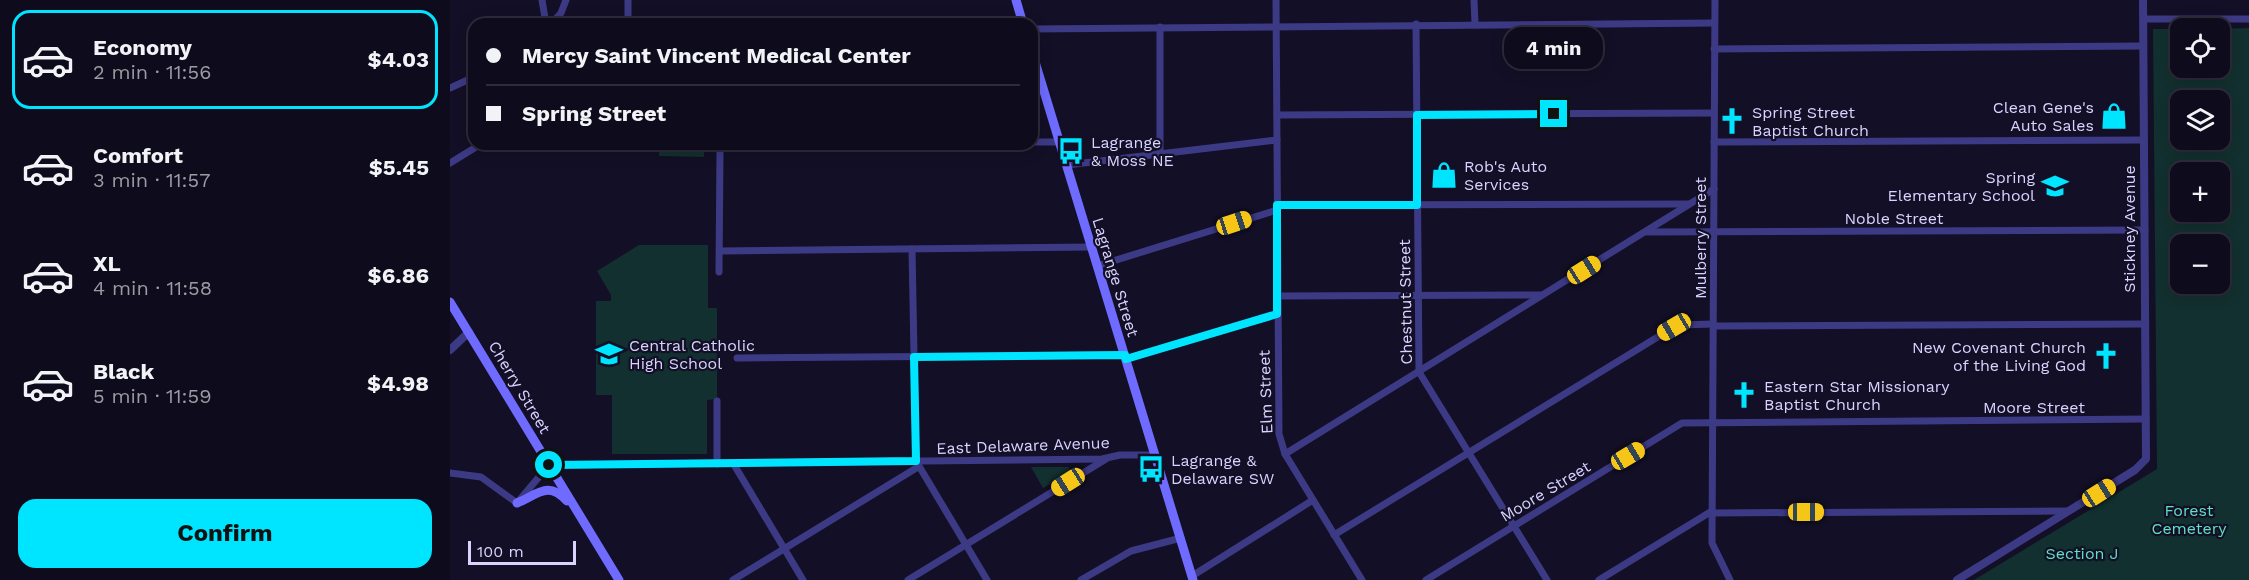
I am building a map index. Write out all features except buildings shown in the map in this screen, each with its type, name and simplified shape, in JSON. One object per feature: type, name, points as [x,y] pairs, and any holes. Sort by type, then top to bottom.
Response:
[{"type":"main road","points":[[1016,0],[1021,18]]},
{"type":"main road","name":"Lagrange Street","points":[[1038,71],[1193,578]]},
{"type":"main road","name":"Cherry Street","points":[[450,302],[620,580]]},
{"type":"main road","points":[[517,503],[533,497],[540,491],[553,490],[559,493],[580,515]]},
{"type":"street","points":[[542,0],[545,18]]},
{"type":"street","points":[[556,18],[566,0]]},
{"type":"street","points":[[628,0],[628,18]]},
{"type":"street","name":"Elm Street","points":[[1276,0],[1277,314],[1280,442],[1285,454],[1362,580]]},
{"type":"street","points":[[1474,0],[1474,23]]},
{"type":"street","name":"Mulberry Street","points":[[1715,0],[1712,512],[1714,550],[1731,580]]},
{"type":"street","name":"Stickney Avenue","points":[[2068,511],[2135,470],[2146,459],[2143,0]]},
{"type":"street","points":[[2143,19],[2249,19]]},
{"type":"street","points":[[1038,28],[1714,23]]},
{"type":"street","name":"Chestnut Street","points":[[1416,24],[1419,372],[1547,580]]},
{"type":"street","points":[[1160,27],[1160,154]]},
{"type":"street","points":[[1714,49],[2143,46]]},
{"type":"street","points":[[450,88],[468,80]]},
{"type":"street","points":[[1276,115],[1714,113]]},
{"type":"street","points":[[1067,165],[1277,140]]},
{"type":"street","points":[[1714,142],[2144,140]]},
{"type":"street","points":[[1038,142],[1060,142]]},
{"type":"street","points":[[450,163],[471,150]]},
{"type":"street","points":[[719,150],[719,272]]},
{"type":"street","points":[[1285,454],[1714,189]]},
{"type":"street","points":[[1097,267],[1277,208],[1691,204]]},
{"type":"street","name":"Noble Street","points":[[1644,232],[2145,230]]},
{"type":"street","points":[[720,251],[1092,247]]},
{"type":"street","points":[[912,249],[917,464],[987,580]]},
{"type":"street","points":[[1277,296],[1543,295]]},
{"type":"street","points":[[737,358],[1125,357],[1277,314]]},
{"type":"street","points":[[1334,535],[1680,325],[2145,324]]},
{"type":"street","points":[[450,350],[469,332]]},
{"type":"street","points":[[717,401],[717,464]]},
{"type":"street","name":"Moore Street","points":[[1426,580],[1682,423],[2146,419]]},
{"type":"street","name":"East Delaware Avenue","points":[[549,465],[917,464],[1156,455]]},
{"type":"street","points":[[908,580],[1107,458]]},
{"type":"street","points":[[733,463],[803,580]]},
{"type":"street","points":[[733,580],[917,464]]},
{"type":"street","points":[[450,473],[466,473],[481,477],[517,503],[549,465]]},
{"type":"street","points":[[1193,578],[1313,500]]},
{"type":"street","points":[[1599,580],[1712,512],[2068,511]]},
{"type":"street","points":[[1957,580],[2068,511]]},
{"type":"street","points":[[1082,580],[1131,550],[1181,538]]},
{"type":"green space","name":"Forest Cemetery","points":[[2249,28],[2249,580],[1974,580],[2157,469],[2153,29],[2170,29],[2170,78],[2230,78],[2230,29]]},
{"type":"green space","points":[[659,150],[704,150],[704,157],[659,156]]},
{"type":"green space","points":[[639,245],[708,245],[708,308],[717,308],[717,399],[707,400],[707,454],[612,454],[612,395],[596,395],[596,301],[611,301],[611,295],[597,271]]},
{"type":"green space","points":[[1031,467],[1069,467],[1069,473],[1043,488]]},
{"type":"place","name":"Clean Gene's Auto Sales","points":[[2114,116]]},
{"type":"place","name":"Spring Street Baptist Church","points":[[1732,121]]},
{"type":"place","name":"Lagrange & Moss NE","points":[[1071,151]]},
{"type":"place","name":"Rob's Auto Services","points":[[1444,175]]},
{"type":"place","name":"Spring Elementary School","points":[[2055,186]]},
{"type":"place","name":"Central Catholic High School","points":[[609,354]]},
{"type":"place","name":"New Covenant Church of the Living God","points":[[2106,356]]},
{"type":"place","name":"Eastern Star Missionary Baptist Church","points":[[1744,395]]},
{"type":"place","name":"Lagrange & Delaware SW","points":[[1151,469]]},
{"type":"route","points":[[549,465],[916,461],[914,357],[1125,355],[1126,359],[1277,314],[1277,205],[1417,205],[1417,115],[1554,114]]},
{"type":"park label","name":"Section J","points":[[2082,553]]}]
